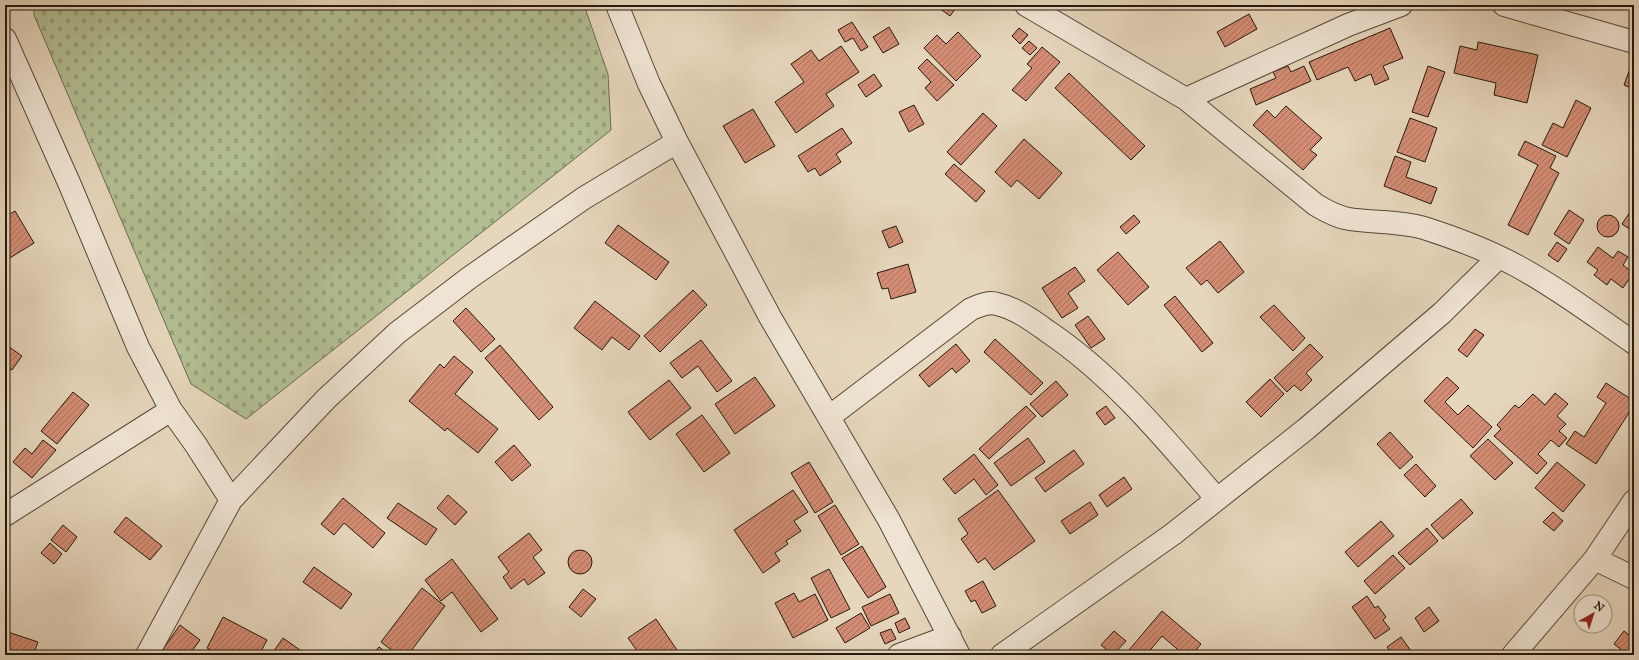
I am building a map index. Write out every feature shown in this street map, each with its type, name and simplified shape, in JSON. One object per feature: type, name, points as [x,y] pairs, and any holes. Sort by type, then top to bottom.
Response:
[{"type":"street","points":[[617,5],[649,84],[677,142],[770,317],[889,520],[955,646],[899,655]]},
{"type":"street","points":[[1026,5],[1186,100],[1316,205],[1332,214],[1348,218],[1426,228],[1499,257],[1518,266],[1570,298],[1634,343]]},
{"type":"street","points":[[1186,100],[1348,25],[1400,5]]},
{"type":"street","points":[[1504,5],[1634,42]]},
{"type":"street","points":[[5,39],[70,185],[138,347],[171,410],[196,445],[231,500]]},
{"type":"street","points":[[147,655],[231,500],[326,399],[397,333],[469,278],[584,198],[677,142]]},
{"type":"street","points":[[1002,655],[1173,534],[1306,429],[1442,313],[1499,257]]},
{"type":"street","points":[[829,417],[970,309],[983,304],[996,303],[1026,316],[1068,345],[1111,382],[1217,499]]},
{"type":"street","points":[[5,515],[171,410]]},
{"type":"street","points":[[1513,655],[1595,559],[1634,501]]},
{"type":"street","points":[[1595,559],[1634,578]]},
{"type":"green space","points":[[34,5],[584,5],[608,74],[611,130],[246,419],[191,384],[34,15]]},
{"type":"building","points":[[935,5],[958,5],[950,16]]},
{"type":"building","points":[[1249,14],[1257,29],[1225,47],[1217,32]]},
{"type":"building","points":[[852,22],[868,47],[861,51],[853,38],[845,42],[838,30]]},
{"type":"building","points":[[889,27],[899,44],[883,53],[873,37]]},
{"type":"building","points":[[1019,28],[1028,35],[1020,44],[1012,36]]},
{"type":"building","points":[[1390,28],[1403,58],[1383,66],[1389,79],[1375,85],[1371,74],[1355,81],[1348,67],[1317,80],[1309,62]]},
{"type":"building","points":[[958,32],[981,56],[956,81],[924,48],[937,35],[946,44]]},
{"type":"building","points":[[1029,41],[1037,48],[1030,55],[1022,48]]},
{"type":"building","points":[[1478,42],[1538,55],[1527,103],[1494,95],[1496,83],[1454,73],[1460,46],[1477,50]]},
{"type":"building","points":[[841,46],[859,72],[826,94],[834,106],[796,133],[775,102],[804,82],[791,64],[811,50],[819,61]]},
{"type":"building","points":[[1042,47],[1060,62],[1026,101],[1012,90],[1032,68],[1027,64]]},
{"type":"building","points":[[927,59],[954,85],[937,101],[925,88],[931,82],[918,68]]},
{"type":"building","points":[[1288,66],[1291,72],[1304,66],[1311,81],[1256,105],[1250,89],[1276,78],[1273,72]]},
{"type":"building","points":[[1428,66],[1445,72],[1428,117],[1412,112]]},
{"type":"building","points":[[1631,66],[1634,68],[1634,89],[1624,85]]},
{"type":"building","points":[[1069,73],[1145,146],[1131,160],[1055,88]]},
{"type":"building","points":[[874,74],[882,86],[866,97],[858,85]]},
{"type":"building","points":[[1576,100],[1591,108],[1567,157],[1542,145],[1553,123],[1563,128]]},
{"type":"building","points":[[914,105],[924,124],[909,132],[899,112]]},
{"type":"building","points":[[1286,106],[1322,138],[1310,150],[1317,155],[1303,170],[1253,125],[1267,110],[1275,118]]},
{"type":"building","points":[[753,109],[775,146],[745,163],[723,126]]},
{"type":"building","points":[[983,113],[997,126],[961,165],[947,152]]},
{"type":"building","points":[[1410,118],[1437,128],[1425,162],[1397,152]]},
{"type":"building","points":[[842,128],[852,143],[836,154],[841,162],[820,176],[815,168],[808,172],[798,156]]},
{"type":"building","points":[[1024,139],[1062,173],[1039,199],[1017,180],[1011,187],[995,172]]},
{"type":"building","points":[[1525,141],[1556,156],[1550,168],[1559,173],[1528,235],[1508,225],[1538,165],[1518,155]]},
{"type":"building","points":[[1395,156],[1411,162],[1406,177],[1437,188],[1431,204],[1384,186]]},
{"type":"building","points":[[954,164],[985,191],[976,202],[945,174]]},
{"type":"building","points":[[1634,206],[1634,232],[1622,224]]},
{"type":"building","points":[[1569,210],[1584,220],[1569,244],[1554,234]]},
{"type":"building","points":[[15,211],[34,243],[5,261],[5,217]]},
{"type":"building","points":[[1134,215],[1140,222],[1126,234],[1120,227]]},
{"type":"building","points":[[1608,215],[1616,218],[1619,226],[1616,234],[1608,237],[1600,234],[1597,226],[1600,218]]},
{"type":"building","points":[[618,225],[669,262],[656,280],[605,243]]},
{"type":"building","points":[[896,226],[903,242],[889,248],[882,231]]},
{"type":"building","points":[[1220,241],[1244,272],[1218,293],[1207,280],[1201,285],[1186,268]]},
{"type":"building","points":[[1557,242],[1567,249],[1558,262],[1548,255]]},
{"type":"building","points":[[1598,247],[1613,258],[1618,251],[1628,257],[1623,265],[1633,273],[1623,288],[1611,279],[1607,285],[1594,275],[1598,270],[1587,262]]},
{"type":"building","points":[[1118,252],[1149,287],[1128,305],[1097,270]]},
{"type":"building","points":[[908,264],[916,292],[891,299],[888,288],[882,289],[877,273]]},
{"type":"building","points":[[1075,267],[1085,281],[1068,293],[1078,308],[1062,318],[1042,288]]},
{"type":"building","points":[[693,290],[707,305],[660,352],[644,336]]},
{"type":"building","points":[[1175,296],[1213,343],[1202,352],[1164,305]]},
{"type":"building","points":[[595,301],[640,336],[629,350],[612,337],[602,350],[574,328]]},
{"type":"building","points":[[1274,305],[1305,338],[1293,351],[1260,317]]},
{"type":"building","points":[[466,308],[495,339],[481,352],[453,321]]},
{"type":"building","points":[[1088,316],[1105,339],[1091,348],[1075,325]]},
{"type":"building","points":[[1475,329],[1484,335],[1467,357],[1458,350]]},
{"type":"building","points":[[995,339],[1043,383],[1031,395],[984,352]]},
{"type":"building","points":[[701,340],[732,381],[717,392],[698,366],[682,378],[670,363]]},
{"type":"building","points":[[5,344],[22,356],[12,370],[5,366]]},
{"type":"building","points":[[956,344],[970,361],[956,373],[952,368],[929,387],[919,375]]},
{"type":"building","points":[[1310,344],[1323,357],[1306,373],[1312,380],[1301,391],[1294,385],[1287,392],[1274,378]]},
{"type":"building","points":[[500,345],[553,407],[539,420],[485,358]]},
{"type":"building","points":[[454,356],[473,372],[455,394],[498,429],[478,453],[447,428],[445,431],[409,401],[440,364],[444,368]]},
{"type":"building","points":[[755,377],[775,406],[735,434],[715,404]]},
{"type":"building","points":[[1447,377],[1459,388],[1445,402],[1458,415],[1468,405],[1492,427],[1473,448],[1424,401]]},
{"type":"building","points":[[1270,379],[1284,394],[1261,417],[1246,402]]},
{"type":"building","points":[[669,380],[691,408],[650,440],[628,412]]},
{"type":"building","points":[[1056,381],[1068,395],[1042,417],[1030,404]]},
{"type":"building","points":[[1606,383],[1634,401],[1634,405],[1596,464],[1566,444],[1575,431],[1584,437],[1606,403],[1597,397]]},
{"type":"building","points":[[73,392],[89,405],[57,444],[41,431]]},
{"type":"building","points":[[1555,393],[1568,404],[1557,416],[1566,424],[1559,431],[1567,438],[1559,447],[1551,440],[1538,454],[1547,463],[1537,474],[1494,436],[1501,429],[1497,425],[1515,405],[1519,408],[1533,394],[1545,405]]},
{"type":"building","points":[[1026,406],[1036,416],[989,459],[979,449]]},
{"type":"building","points":[[1106,406],[1115,418],[1105,425],[1096,413]]},
{"type":"building","points":[[702,415],[730,453],[704,472],[676,434]]},
{"type":"building","points":[[1390,432],[1413,457],[1400,469],[1377,444]]},
{"type":"building","points":[[1028,438],[1045,462],[1011,486],[994,463]]},
{"type":"building","points":[[1488,439],[1513,463],[1495,480],[1470,456]]},
{"type":"building","points":[[43,440],[56,450],[32,478],[13,462],[25,448],[32,454]]},
{"type":"building","points":[[514,445],[531,465],[512,481],[495,462]]},
{"type":"building","points":[[1074,450],[1084,464],[1045,492],[1035,478]]},
{"type":"building","points":[[974,454],[998,485],[986,495],[974,479],[955,494],[943,479]]},
{"type":"building","points":[[809,462],[833,502],[815,513],[791,473]]},
{"type":"building","points":[[1557,462],[1585,485],[1563,512],[1535,488]]},
{"type":"building","points":[[1416,464],[1436,486],[1425,497],[1404,475]]},
{"type":"building","points":[[1124,477],[1132,489],[1107,507],[1099,495]]},
{"type":"building","points":[[793,490],[808,512],[794,521],[801,531],[786,541],[788,544],[775,553],[780,561],[763,573],[734,530]]},
{"type":"building","points":[[998,490],[1035,541],[994,570],[985,558],[978,563],[961,539],[968,534],[958,519]]},
{"type":"building","points":[[448,495],[467,512],[455,525],[437,508]]},
{"type":"building","points":[[343,498],[385,533],[373,548],[344,523],[334,535],[321,524]]},
{"type":"building","points":[[1461,499],[1473,513],[1443,539],[1431,525]]},
{"type":"building","points":[[1090,502],[1098,515],[1070,534],[1061,521]]},
{"type":"building","points":[[398,503],[437,529],[426,545],[387,518]]},
{"type":"building","points":[[835,505],[859,544],[841,555],[818,516]]},
{"type":"building","points":[[1553,512],[1563,521],[1554,531],[1543,522]]},
{"type":"building","points":[[126,517],[162,546],[150,560],[114,532]]},
{"type":"building","points":[[1381,521],[1394,536],[1358,567],[1345,552]]},
{"type":"building","points":[[63,525],[77,537],[66,552],[51,540]]},
{"type":"building","points":[[1427,528],[1438,541],[1410,565],[1398,553]]},
{"type":"building","points":[[529,533],[542,550],[533,557],[545,573],[528,585],[524,579],[511,589],[503,577],[509,572],[498,557]]},
{"type":"building","points":[[50,543],[62,554],[54,564],[41,553]]},
{"type":"building","points":[[862,546],[886,587],[868,598],[842,558]]},
{"type":"building","points":[[580,550],[589,553],[592,562],[589,571],[580,574],[571,571],[568,562],[571,553]]},
{"type":"building","points":[[1393,555],[1405,568],[1375,594],[1364,581]]},
{"type":"building","points":[[452,559],[498,619],[481,632],[452,592],[441,601],[425,580]]},
{"type":"building","points":[[314,567],[352,594],[341,609],[303,582]]},
{"type":"building","points":[[829,569],[850,609],[831,618],[811,578]]},
{"type":"building","points":[[983,581],[996,606],[982,613],[975,600],[971,602],[965,591]]},
{"type":"building","points":[[422,588],[445,606],[408,655],[398,655],[381,642]]},
{"type":"building","points":[[583,589],[596,599],[581,617],[569,607]]},
{"type":"building","points":[[794,593],[799,602],[815,594],[828,620],[793,638],[775,603]]},
{"type":"building","points":[[890,594],[899,613],[871,626],[862,607]]},
{"type":"building","points":[[1367,596],[1375,608],[1378,606],[1386,617],[1383,620],[1390,629],[1375,639],[1352,607]]},
{"type":"building","points":[[1429,607],[1439,621],[1424,632],[1415,618]]},
{"type":"building","points":[[1162,611],[1201,644],[1192,655],[1184,655],[1162,636],[1146,655],[1135,655],[1129,650]]},
{"type":"building","points":[[861,613],[870,628],[845,643],[836,628]]},
{"type":"building","points":[[223,617],[267,640],[259,655],[220,655],[207,648]]},
{"type":"building","points":[[905,618],[910,628],[899,633],[895,623]]},
{"type":"building","points":[[656,619],[679,653],[677,655],[640,655],[628,638]]},
{"type":"building","points":[[180,625],[200,640],[189,655],[159,655]]},
{"type":"building","points":[[891,629],[896,639],[885,644],[880,633]]},
{"type":"building","points":[[5,631],[38,642],[33,655],[22,655],[5,649]]},
{"type":"building","points":[[1114,631],[1126,641],[1113,655],[1101,645]]},
{"type":"building","points":[[1624,631],[1634,639],[1634,655],[1628,655],[1614,644]]},
{"type":"building","points":[[1401,637],[1411,651],[1405,655],[1393,655],[1387,647]]},
{"type":"building","points":[[283,638],[307,655],[277,655],[273,652]]},
{"type":"building","points":[[379,647],[387,653],[386,655],[372,655]]}]
